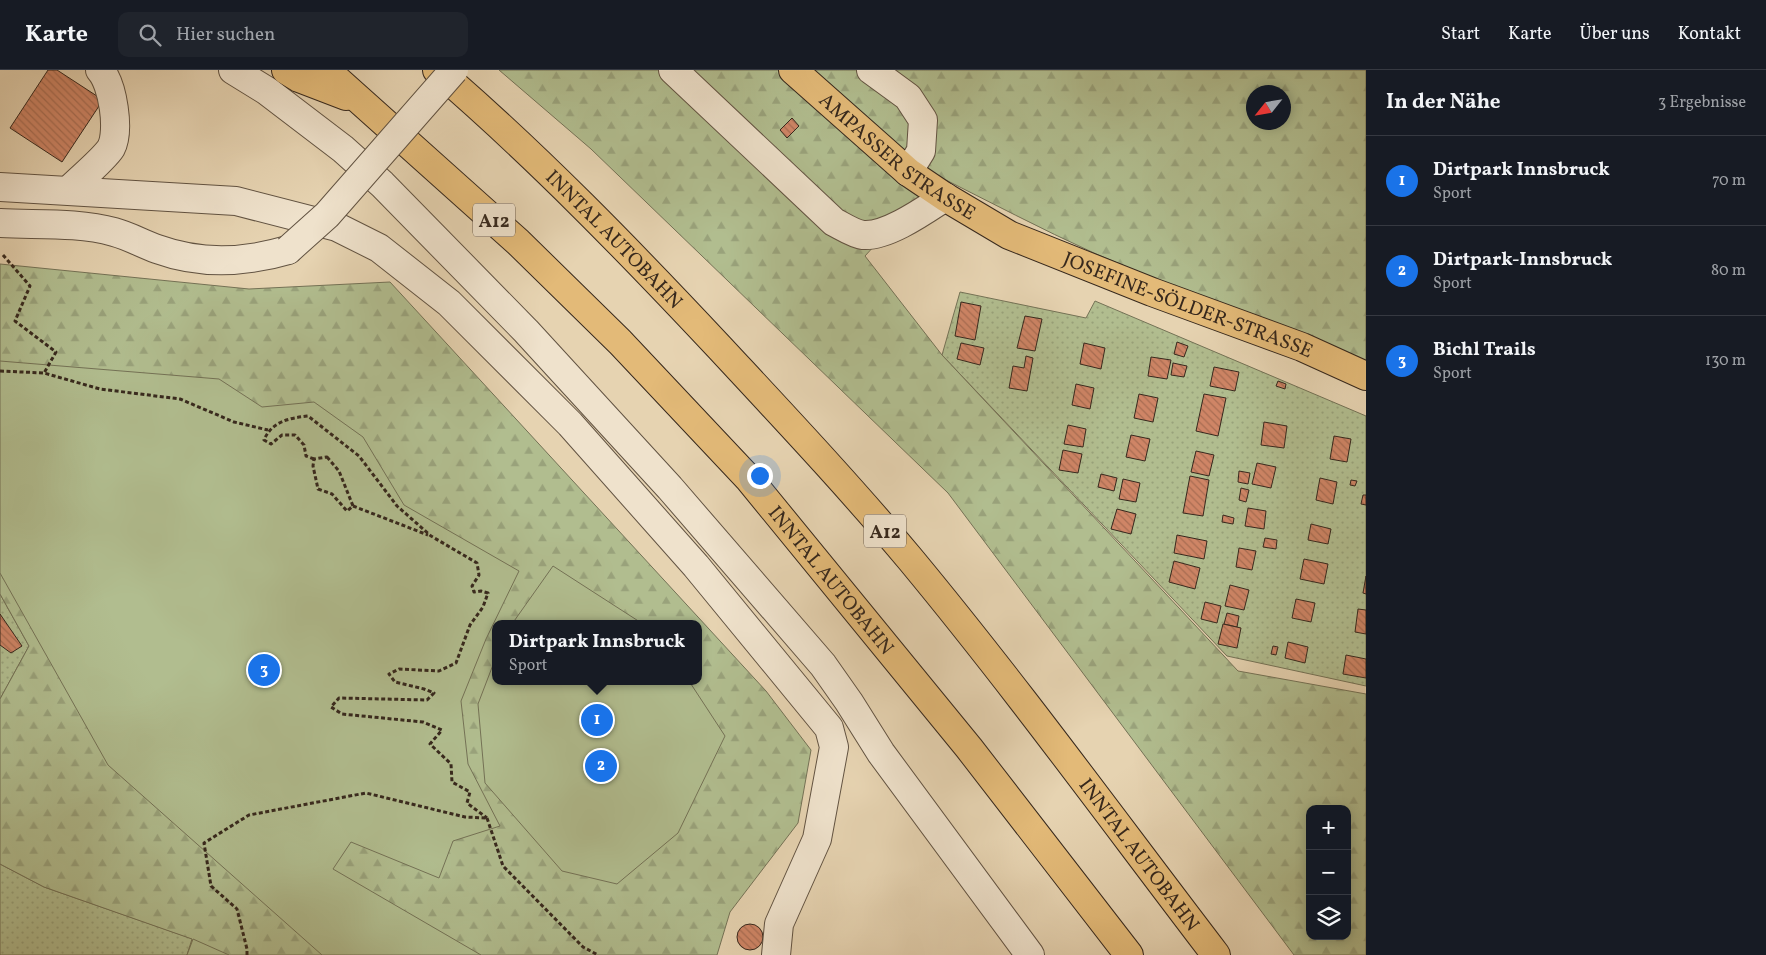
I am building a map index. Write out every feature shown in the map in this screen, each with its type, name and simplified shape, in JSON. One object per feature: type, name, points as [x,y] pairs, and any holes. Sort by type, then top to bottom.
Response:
[{"type":"main road","points":[[286,70],[299,78],[363,102]]},
{"type":"main road","name":"INNTAL AUTOBAHN","points":[[326,70],[518,242],[620,342],[749,479],[969,748],[1129,955]]},
{"type":"main road","name":"INNTAL AUTOBAHN","points":[[437,70],[480,107],[638,261],[796,429],[910,560],[1020,699],[1216,955]]},
{"type":"main road","name":"AMPASSER STRASSE","points":[[793,70],[908,172],[945,197],[1009,235]]},
{"type":"main road","name":"JOSEFINE-SÖLDER-STRASSE","points":[[1009,235],[1152,292],[1302,347],[1366,376]]},
{"type":"lane","points":[[70,190],[111,147],[115,105],[105,75],[100,70]]},
{"type":"lane","points":[[233,70],[267,91],[343,149],[382,184],[526,331],[670,488],[823,665],[850,702],[881,753],[1030,955]]},
{"type":"lane","points":[[0,223],[94,228],[115,232],[158,250],[198,260],[234,261],[262,258],[288,250],[327,215],[454,70]]},
{"type":"lane","points":[[673,70],[705,98],[834,222],[862,235],[889,230],[920,214],[945,197]]},
{"type":"lane","points":[[699,70],[705,98]]},
{"type":"lane","points":[[871,70],[908,97],[923,120],[921,151],[908,172]]},
{"type":"lane","points":[[0,187],[236,201],[337,227],[378,248],[449,303],[570,424],[696,566],[829,728],[834,747],[817,839],[779,924],[776,955]]},
{"type":"path","points":[[4,255],[30,286],[15,321],[56,352],[44,373]]},
{"type":"path","points":[[0,371],[44,373],[100,389],[180,399],[234,422],[268,430]]},
{"type":"path","points":[[431,536],[397,506],[359,456],[308,416],[286,419],[268,430],[264,440],[271,444],[282,435],[295,435],[304,445],[306,456],[314,459],[327,457],[339,471],[353,506],[431,536],[477,563],[479,575],[472,586],[474,592],[482,591],[488,593],[483,607],[470,625],[456,663],[439,670],[399,669],[389,674],[395,682],[434,693],[427,700],[339,698],[331,707],[342,714],[423,722],[442,730],[430,744],[451,764],[452,782],[470,792],[467,803],[487,818],[503,866],[583,947],[598,955]]},
{"type":"path","points":[[314,459],[313,466],[318,489],[332,494],[347,511],[353,506]]},
{"type":"path","points":[[247,955],[237,909],[211,886],[204,843],[249,815],[366,793],[465,817],[487,818]]},
{"type":"green space","points":[[499,70],[1366,70],[1366,369],[1094,253],[938,176],[865,256],[942,355],[1238,671],[1366,694],[1366,955],[1294,955],[948,493],[591,149]]},
{"type":"green space","points":[[0,264],[249,289],[390,282],[701,620],[492,620],[492,685],[702,685],[702,621],[766,691],[811,750],[798,823],[730,912],[717,955],[187,955],[192,939],[44,887],[0,864],[0,699],[29,646],[0,594]]},
{"type":"green space","points":[[960,292],[1086,318],[1095,301],[1366,416],[1366,686],[1227,656],[942,355]]},
{"type":"green space","points":[[0,361],[219,379],[262,407],[314,402],[363,437],[404,505],[519,571],[495,620],[492,620],[492,627],[461,701],[468,764],[500,826],[453,841],[439,878],[351,842],[333,869],[481,955],[322,955],[108,765],[0,573]]},
{"type":"green space","points":[[553,566],[637,620],[515,620]]},
{"type":"green space","points":[[0,594],[29,646],[0,699]]},
{"type":"green space","points":[[492,667],[492,685],[692,685],[725,736],[678,833],[617,884],[562,871],[485,783],[478,704]]},
{"type":"green space","points":[[0,864],[44,887],[193,939],[187,955],[0,955]]},
{"type":"green space","points":[[193,939],[229,955],[187,955]]},
{"type":"building","points":[[48,70],[57,70],[103,100],[62,162],[10,128]]},
{"type":"building","points":[[792,118],[799,126],[787,138],[780,130]]},
{"type":"building","points":[[961,302],[981,306],[975,340],[955,336]]},
{"type":"building","points":[[1025,316],[1042,319],[1035,351],[1017,348]]},
{"type":"building","points":[[1177,342],[1188,346],[1184,357],[1174,354]]},
{"type":"building","points":[[961,343],[984,348],[980,365],[957,359]]},
{"type":"building","points":[[1084,343],[1105,348],[1101,369],[1080,364]]},
{"type":"building","points":[[1026,356],[1033,358],[1027,391],[1009,388],[1013,366],[1024,368]]},
{"type":"building","points":[[1151,357],[1171,360],[1167,379],[1148,376]]},
{"type":"building","points":[[1173,363],[1187,366],[1184,377],[1171,375]]},
{"type":"building","points":[[1214,367],[1239,372],[1235,391],[1210,386]]},
{"type":"building","points":[[1278,381],[1286,384],[1285,389],[1276,386]]},
{"type":"building","points":[[1076,384],[1094,388],[1090,409],[1072,405]]},
{"type":"building","points":[[1139,394],[1158,398],[1153,422],[1134,418]]},
{"type":"building","points":[[1204,394],[1226,398],[1218,436],[1196,431]]},
{"type":"building","points":[[1264,422],[1287,426],[1284,448],[1261,445]]},
{"type":"building","points":[[1068,425],[1086,429],[1083,447],[1064,444]]},
{"type":"building","points":[[1131,435],[1150,439],[1145,461],[1126,457]]},
{"type":"building","points":[[1334,436],[1351,439],[1347,462],[1330,459]]},
{"type":"building","points":[[1063,450],[1082,454],[1078,473],[1059,470]]},
{"type":"building","points":[[1196,451],[1214,455],[1209,476],[1191,472]]},
{"type":"building","points":[[1257,463],[1276,467],[1271,488],[1252,484]]},
{"type":"building","points":[[1239,471],[1250,473],[1248,484],[1238,482]]},
{"type":"building","points":[[1101,474],[1117,478],[1114,491],[1098,487]]},
{"type":"building","points":[[1190,476],[1209,480],[1203,516],[1183,513]]},
{"type":"building","points":[[1320,478],[1337,482],[1333,504],[1316,500]]},
{"type":"building","points":[[1123,479],[1140,483],[1136,502],[1119,499]]},
{"type":"building","points":[[1351,480],[1357,481],[1355,486],[1350,485]]},
{"type":"building","points":[[1241,488],[1249,490],[1246,502],[1239,500]]},
{"type":"building","points":[[1363,495],[1366,495],[1366,505],[1361,504]]},
{"type":"building","points":[[1248,508],[1266,511],[1264,529],[1245,526]]},
{"type":"building","points":[[1117,509],[1136,514],[1131,534],[1111,529]]},
{"type":"building","points":[[1223,515],[1234,518],[1233,524],[1222,522]]},
{"type":"building","points":[[1311,524],[1331,529],[1328,544],[1308,540]]},
{"type":"building","points":[[1177,535],[1207,541],[1204,559],[1174,553]]},
{"type":"building","points":[[1265,538],[1277,540],[1276,549],[1263,547]]},
{"type":"building","points":[[1239,548],[1256,551],[1252,570],[1236,567]]},
{"type":"building","points":[[1304,559],[1328,564],[1324,584],[1300,579]]},
{"type":"building","points":[[1174,561],[1200,568],[1195,589],[1169,582]]},
{"type":"building","points":[[1366,576],[1366,594],[1363,593]]},
{"type":"building","points":[[1230,585],[1249,590],[1244,610],[1225,606]]},
{"type":"building","points":[[1296,599],[1315,603],[1311,622],[1292,618]]},
{"type":"building","points":[[1205,602],[1221,606],[1217,623],[1201,619]]},
{"type":"building","points":[[1358,609],[1366,610],[1366,634],[1355,632]]},
{"type":"building","points":[[1227,613],[1239,616],[1237,627],[1224,624]]},
{"type":"building","points":[[0,614],[22,646],[11,653],[0,645]]},
{"type":"building","points":[[1223,624],[1241,628],[1237,648],[1218,644]]},
{"type":"building","points":[[1288,642],[1308,647],[1305,663],[1285,658]]},
{"type":"building","points":[[1273,646],[1278,647],[1276,655],[1271,654]]},
{"type":"building","points":[[1346,655],[1366,659],[1366,678],[1343,674]]},
{"type":"building","points":[[750,924],[759,928],[763,937],[759,946],[750,950],[741,946],[737,937],[741,928]]},
{"type":"place","name":"Bichl Trails","points":[[264,670]]},
{"type":"place","name":"Dirtpark Innsbruck","points":[[597,720]]},
{"type":"place","name":"Dirtpark-Innsbruck","points":[[601,766]]}]
